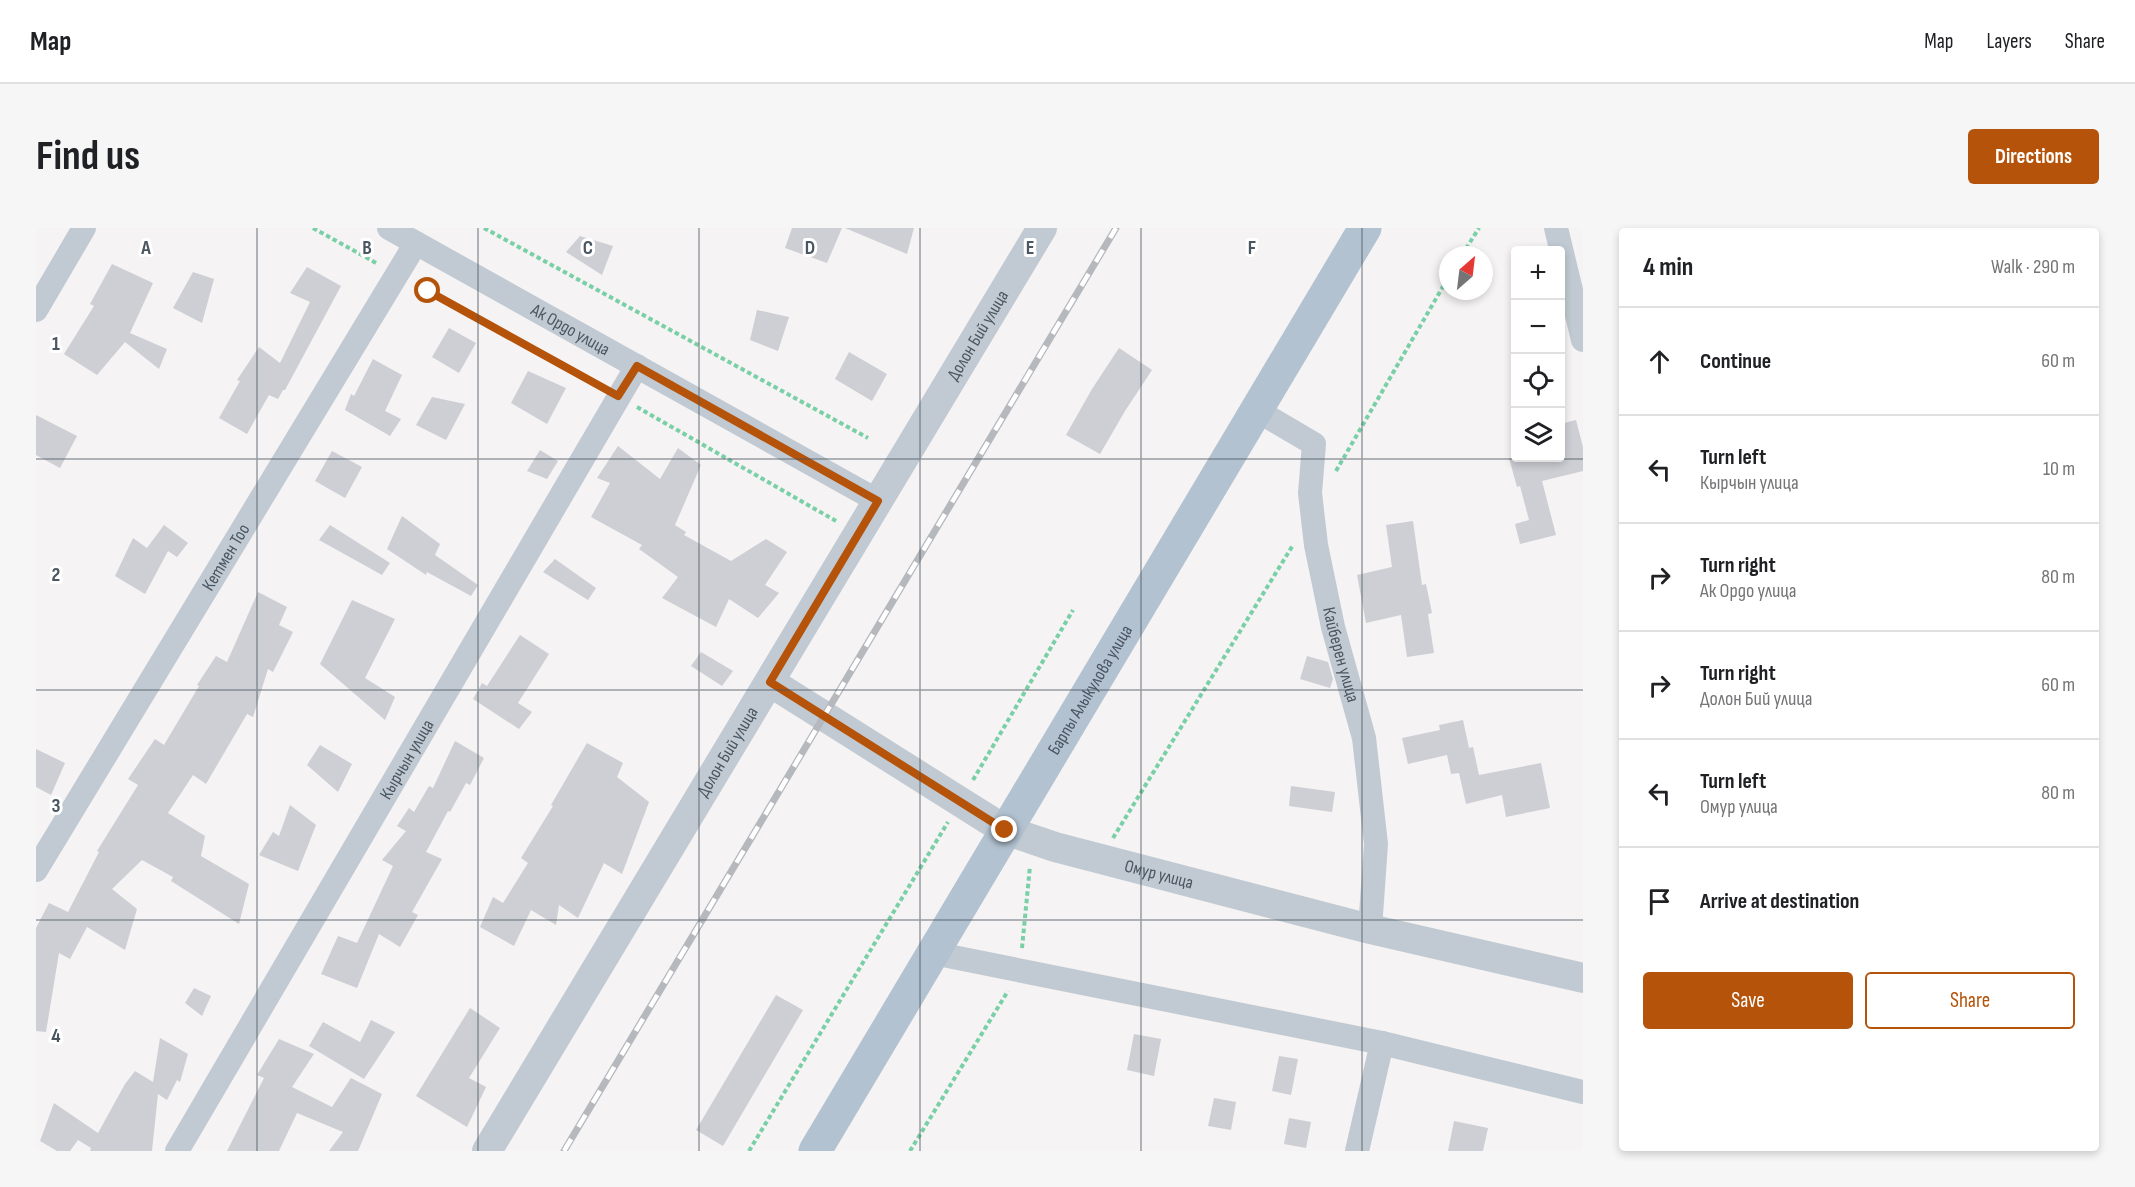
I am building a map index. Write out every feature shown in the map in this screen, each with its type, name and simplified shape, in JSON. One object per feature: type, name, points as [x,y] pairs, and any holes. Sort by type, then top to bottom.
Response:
[{"type":"main road","name":"Барпы Алыкулова улица","points":[[815,1151],[1365,228]]},
{"type":"street","points":[[36,310],[84,228]]},
{"type":"street","name":"Ак Ордо улица","points":[[389,228],[878,501]]},
{"type":"street","name":"Долон Бий улица","points":[[487,1151],[1042,228]]},
{"type":"street","points":[[1556,228],[1583,340]]},
{"type":"street","name":"Кетмен Тоо","points":[[36,870],[416,243]]},
{"type":"street","name":"Кырчын улица","points":[[177,1151],[637,366]]},
{"type":"street","name":"Кайберен улица","points":[[1258,411],[1314,444],[1310,493],[1316,545],[1333,627],[1364,738],[1376,844],[1370,929]]},
{"type":"street","name":"Омур улица","points":[[770,682],[1005,830],[1055,847],[1370,929],[1583,978]]},
{"type":"street","points":[[933,953],[1382,1043],[1583,1092]]},
{"type":"street","points":[[1357,1151],[1382,1043]]},
{"type":"path","points":[[313,228],[618,396],[839,522]]},
{"type":"path","points":[[484,228],[868,438]]},
{"type":"path","points":[[1468,246],[1479,228]]},
{"type":"path","points":[[1335,474],[1439,294]]},
{"type":"path","points":[[1112,840],[1312,513]]},
{"type":"path","points":[[749,1151],[961,801],[1073,610]]},
{"type":"building","points":[[792,228],[842,228],[827,263],[785,248]]},
{"type":"building","points":[[845,228],[914,228],[907,254]]},
{"type":"building","points":[[580,236],[613,246],[602,275],[566,252]]},
{"type":"building","points":[[112,264],[153,283],[130,333],[167,349],[159,369],[125,342],[97,375],[64,354],[94,306],[90,304]]},
{"type":"building","points":[[307,267],[341,286],[285,390],[278,399],[269,395],[247,434],[219,418],[240,381],[237,380],[259,347],[280,363],[310,302],[290,293]]},
{"type":"building","points":[[193,272],[214,279],[202,323],[173,308]]},
{"type":"building","points":[[757,310],[789,317],[778,351],[750,340]]},
{"type":"building","points":[[449,328],[476,343],[459,373],[432,357]]},
{"type":"building","points":[[1119,348],[1152,370],[1100,454],[1066,435]]},
{"type":"building","points":[[849,352],[887,374],[872,401],[835,379]]},
{"type":"building","points":[[373,359],[402,375],[385,411],[401,419],[390,436],[345,410],[351,394],[354,396]]},
{"type":"building","points":[[528,371],[566,388],[547,424],[511,403]]},
{"type":"building","points":[[432,397],[465,404],[446,440],[416,425]]},
{"type":"building","points":[[36,415],[77,436],[60,468],[36,455]]},
{"type":"building","points":[[1576,420],[1583,447],[1583,471],[1542,481],[1556,535],[1520,544],[1515,524],[1529,520],[1520,486],[1517,487],[1509,458],[1511,462],[1565,462],[1565,423]]},
{"type":"building","points":[[618,446],[660,479],[678,448],[701,465],[675,525],[686,532],[684,535],[731,561],[766,539],[787,552],[765,585],[779,593],[758,618],[729,599],[716,627],[662,598],[678,577],[639,549],[642,545],[591,517],[610,483],[597,478]]},
{"type":"building","points":[[540,450],[558,461],[547,479],[527,471]]},
{"type":"building","points":[[332,451],[362,467],[345,498],[315,481]]},
{"type":"building","points":[[402,516],[440,544],[435,555],[478,585],[471,596],[427,572],[426,575],[387,549]]},
{"type":"building","points":[[1413,521],[1422,585],[1426,584],[1432,613],[1428,614],[1434,653],[1407,657],[1401,615],[1366,623],[1357,575],[1392,567],[1386,525]]},
{"type":"building","points":[[164,525],[188,543],[177,557],[168,551],[145,594],[115,576],[133,538],[147,548]]},
{"type":"building","points":[[330,525],[390,563],[382,575],[319,540]]},
{"type":"building","points":[[555,559],[596,588],[588,600],[543,572]]},
{"type":"building","points":[[258,592],[287,607],[279,625],[293,632],[273,672],[268,669],[253,717],[247,714],[206,784],[193,775],[168,813],[205,836],[201,856],[249,884],[239,924],[171,881],[173,877],[142,860],[112,889],[137,909],[125,950],[87,927],[70,959],[59,953],[46,1032],[36,1031],[36,928],[49,903],[68,912],[99,852],[97,851],[138,785],[128,779],[155,739],[164,745],[216,656],[227,662]]},
{"type":"building","points":[[352,600],[395,619],[365,678],[395,697],[385,720],[320,664]]},
{"type":"building","points":[[520,635],[549,654],[518,703],[532,712],[519,729],[473,699],[482,683],[487,686]]},
{"type":"building","points":[[701,652],[733,671],[722,686],[691,666]]},
{"type":"building","points":[[1307,656],[1328,662],[1333,679],[1330,688],[1300,679]]},
{"type":"building","points":[[1463,720],[1469,748],[1473,747],[1479,775],[1541,763],[1550,808],[1506,817],[1502,795],[1466,804],[1459,773],[1451,774],[1447,755],[1408,764],[1402,738],[1440,730],[1439,725]]},
{"type":"building","points":[[455,741],[484,758],[470,785],[466,783],[450,812],[448,811],[426,852],[442,859],[412,912],[418,915],[400,947],[379,934],[357,988],[321,974],[338,936],[357,943],[393,866],[382,860],[406,831],[397,826],[409,808],[414,812],[429,786],[433,788]]},
{"type":"building","points":[[587,743],[623,763],[617,777],[649,802],[622,874],[604,863],[578,918],[559,905],[556,925],[531,910],[514,946],[480,927],[493,897],[503,903],[528,863],[521,858],[553,806],[551,805]]},
{"type":"building","points":[[320,745],[352,764],[338,792],[307,765]]},
{"type":"building","points":[[36,749],[65,763],[51,795],[36,787]]},
{"type":"building","points":[[1291,786],[1335,792],[1332,812],[1289,806]]},
{"type":"building","points":[[290,805],[316,825],[298,871],[259,855],[273,832],[279,836]]},
{"type":"building","points":[[194,988],[211,996],[202,1016],[185,1003]]},
{"type":"building","points":[[776,995],[803,1010],[723,1146],[696,1130]]},
{"type":"building","points":[[470,1008],[500,1028],[469,1078],[486,1087],[467,1127],[416,1096]]},
{"type":"building","points":[[371,1020],[395,1032],[364,1079],[309,1046],[323,1022],[360,1042]]},
{"type":"building","points":[[1134,1034],[1161,1039],[1154,1076],[1127,1070]]},
{"type":"building","points":[[160,1038],[188,1054],[180,1082],[177,1080],[167,1100],[158,1094],[152,1151],[90,1151],[91,1148],[78,1140],[70,1151],[57,1151],[40,1141],[54,1103],[98,1133],[125,1084],[135,1071],[153,1082]]},
{"type":"building","points":[[279,1039],[314,1054],[292,1087],[332,1107],[351,1078],[382,1094],[358,1151],[329,1151],[343,1132],[297,1113],[279,1151],[227,1151],[264,1078],[257,1075]]},
{"type":"building","points":[[1279,1056],[1298,1059],[1291,1095],[1272,1091]]},
{"type":"building","points":[[1214,1098],[1236,1102],[1231,1130],[1208,1126]]},
{"type":"building","points":[[1289,1118],[1311,1122],[1306,1148],[1284,1144]]},
{"type":"building","points":[[1454,1121],[1488,1128],[1483,1151],[1448,1151]]},
{"type":"railway","points":[[564,1151],[1116,228]]},
{"type":"route","points":[[428,291],[618,396],[637,366],[878,501],[770,682],[1005,830]]}]
